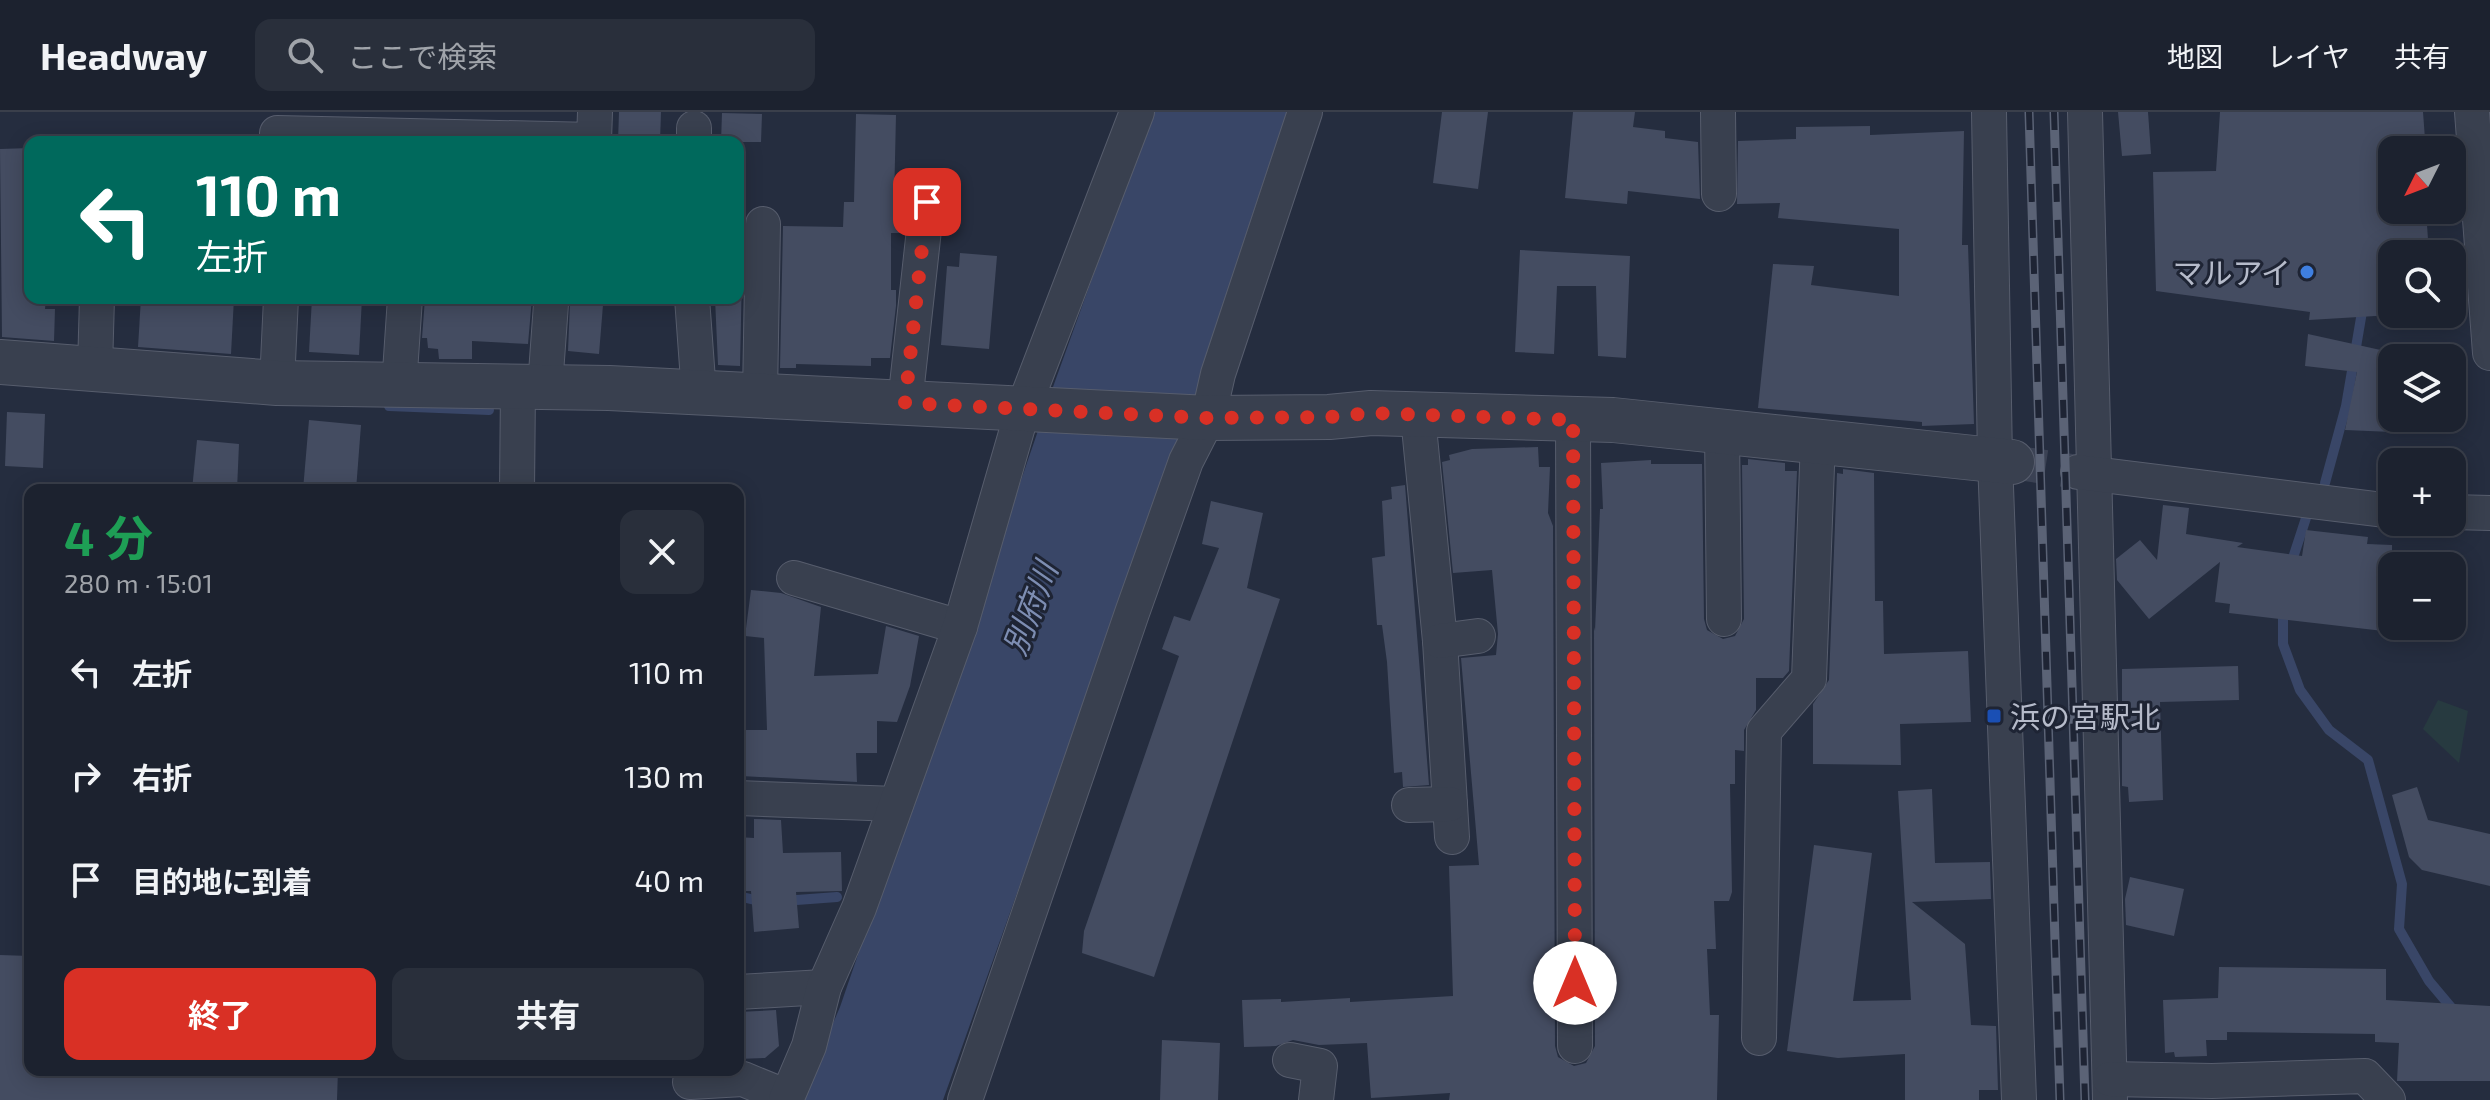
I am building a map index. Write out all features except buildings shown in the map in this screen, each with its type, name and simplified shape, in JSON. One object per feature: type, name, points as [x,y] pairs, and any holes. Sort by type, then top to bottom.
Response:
[{"type":"street","points":[[594,136],[595,112]]},
{"type":"street","points":[[690,1082],[743,1079],[786,1098],[809,1046],[824,987],[859,908],[960,627],[1023,409],[1137,112]]},
{"type":"street","points":[[965,1100],[1186,461],[1208,418],[1218,374],[1305,112]]},
{"type":"street","points":[[1718,112],[1719,194]]},
{"type":"street","points":[[1989,112],[2004,461],[2019,1100]]},
{"type":"street","points":[[2085,112],[2087,474],[2110,1089],[2212,1081],[2365,1076],[2388,1100]]},
{"type":"street","points":[[2472,112],[2490,353]]},
{"type":"street","points":[[277,133],[336,136]]},
{"type":"street","points":[[905,403],[927,202]]},
{"type":"street","points":[[760,395],[763,224]]},
{"type":"street","points":[[95,368],[97,304]]},
{"type":"street","points":[[277,383],[281,304]]},
{"type":"street","points":[[399,387],[405,304]]},
{"type":"street","points":[[518,484],[531,387],[551,304]]},
{"type":"street","points":[[692,304],[699,394]]},
{"type":"street","points":[[0,362],[277,383],[760,395],[1208,418],[1329,417],[1371,413],[1418,417],[1613,420],[2004,461]]},
{"type":"street","points":[[1418,417],[1440,641],[1452,837]]},
{"type":"street","points":[[1573,420],[1575,1046]]},
{"type":"street","points":[[1722,430],[1724,619]]},
{"type":"street","points":[[1759,1038],[1764,731],[1809,679],[1818,440]]},
{"type":"street","points":[[2087,474],[2378,509]]},
{"type":"street","points":[[2466,512],[2490,513]]},
{"type":"street","points":[[794,578],[960,627]]},
{"type":"street","points":[[1440,641],[1478,636]]},
{"type":"street","points":[[744,798],[896,804]]},
{"type":"street","points":[[1409,805],[1450,804]]},
{"type":"street","points":[[744,992],[824,987]]},
{"type":"street","points":[[1290,1060],[1320,1066],[1316,1100]]},
{"type":"shaded area","points":[[2438,700],[2468,711],[2459,763],[2423,729]]},
{"type":"water","name":"別府川","points":[[1152,112],[1292,112],[1197,390],[943,1100],[800,1100],[840,1007],[1053,387]]},
{"type":"waterway","points":[[2325,483],[2346,406],[2363,306]]},
{"type":"waterway","points":[[389,406],[489,410]]},
{"type":"waterway","points":[[2290,567],[2306,518]]},
{"type":"waterway","points":[[2283,606],[2283,644],[2300,690],[2329,730],[2368,760],[2402,884],[2399,929],[2429,981],[2455,1012]]},
{"type":"waterway","points":[[744,897],[763,902]]},
{"type":"waterway","points":[[783,901],[837,897]]},
{"type":"tunnel","points":[[2012,462],[2078,472]]},
{"type":"railway","points":[[2029,112],[2060,1100]]},
{"type":"railway","points":[[2054,112],[2085,1100]]},
{"type":"place","name":"マルアイ","points":[[2307,272]]},
{"type":"place","name":"浜の宮駅北","points":[[1994,716]]},
{"type":"route","points":[[927,202],[905,403],[1208,418],[1329,417],[1371,413],[1573,420],[1575,983]]}]
